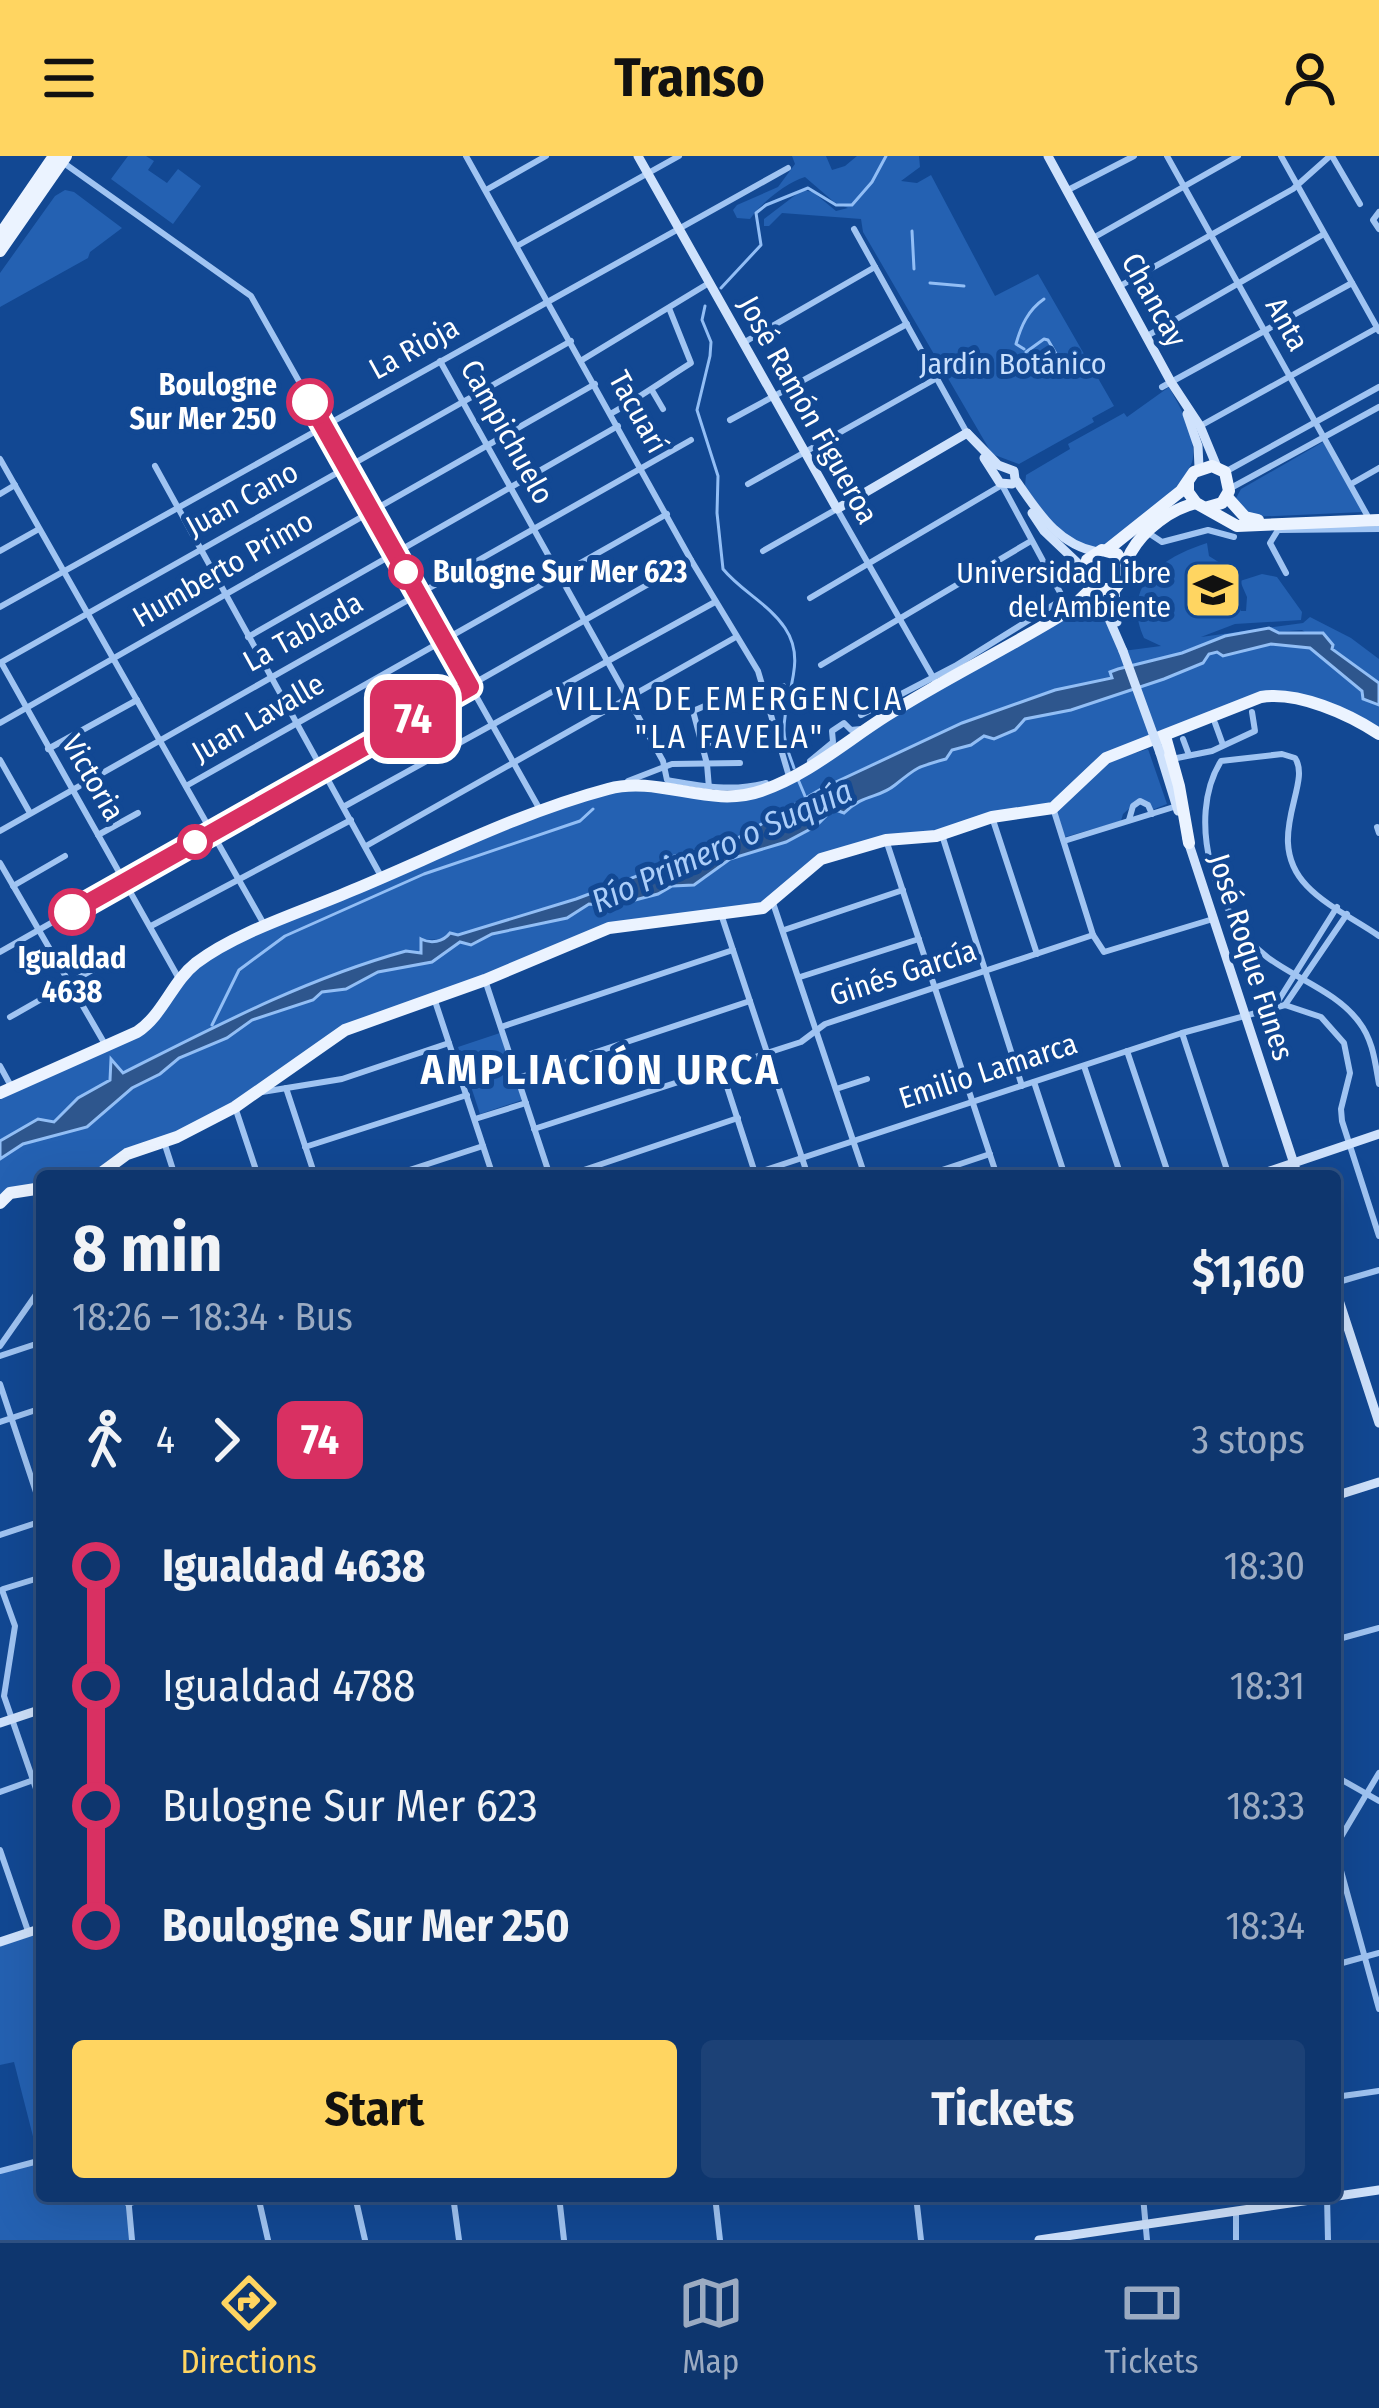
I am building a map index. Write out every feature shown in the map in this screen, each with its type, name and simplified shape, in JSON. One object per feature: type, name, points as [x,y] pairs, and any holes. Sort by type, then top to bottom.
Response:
[{"type":"main road","name":"José Ramón Figueroa","points":[[638,156],[837,508]]},
{"type":"main road","name":"Chancay","points":[[1048,156],[1147,336],[1167,384],[1200,425],[1221,470]]},
{"type":"main road","points":[[0,235],[59,158]]},
{"type":"main road","points":[[0,251],[59,158]]},
{"type":"main road","points":[[1084,569],[1188,482],[1199,467],[1195,436],[1181,398]]},
{"type":"main road","points":[[967,433],[998,465],[1014,471],[1006,481]]},
{"type":"main road","points":[[967,433],[1044,531],[1084,569],[1123,651]]},
{"type":"main road","points":[[837,508],[967,433]]},
{"type":"main road","points":[[1199,467],[1221,470],[1228,493],[1245,517],[1376,520]]},
{"type":"main road","points":[[1006,481],[1054,531],[1075,545],[1117,554],[1125,567]]},
{"type":"main road","points":[[1188,482],[1188,492],[1201,505],[1237,526],[1376,520]]},
{"type":"main road","points":[[1114,589],[1124,578],[1133,548],[1148,532],[1175,510],[1216,506],[1228,493]]},
{"type":"main road","points":[[6,1090],[146,1026],[204,958],[266,927],[541,811],[613,787],[734,797],[760,792],[831,754],[865,721],[1068,611],[1094,588],[1114,589]]},
{"type":"main road","points":[[1114,589],[1123,651]]},
{"type":"main road","name":"José Roque Funes","points":[[1123,651],[1166,756],[1177,806],[1296,1170]]},
{"type":"main road","points":[[105,1170],[124,1156],[235,1107],[338,1034],[609,928],[773,903],[821,859],[886,840],[942,835],[992,817],[1053,808],[1101,760],[1262,697],[1277,695],[1359,722],[1379,734]]},
{"type":"main road","points":[[1165,736],[1189,842]]},
{"type":"main road","points":[[1273,1170],[1379,1134]]},
{"type":"main road","points":[[0,1203],[10,1193],[36,1192]]},
{"type":"main road","points":[[1341,1304],[1379,1421]]},
{"type":"main road","points":[[1341,1494],[1379,1482]]},
{"type":"main road","points":[[0,1724],[36,1711]]},
{"type":"main road","points":[[0,1942],[36,1930]]},
{"type":"main road","points":[[1341,2195],[1379,2190]]},
{"type":"main road","points":[[1039,2240],[1297,2202]]},
{"type":"street","name":"Tacuarí","points":[[466,156],[766,691],[775,729],[796,772]]},
{"type":"street","points":[[485,190],[546,156]]},
{"type":"street","points":[[518,246],[679,156]]},
{"type":"street","points":[[1067,191],[1134,156]]},
{"type":"street","name":"Anta","points":[[1167,156],[1350,484],[1376,520]]},
{"type":"street","points":[[1093,238],[1238,156]]},
{"type":"street","points":[[1200,425],[1378,330],[1281,156]]},
{"type":"street","points":[[1120,286],[1298,185],[1331,156],[1360,204]]},
{"type":"street","points":[[59,158],[249,293],[541,811]]},
{"type":"street","name":"La Rioja","points":[[0,607],[788,168]]},
{"type":"street","points":[[1379,212],[1373,220],[1379,229]]},
{"type":"street","points":[[854,229],[967,433]]},
{"type":"street","points":[[1147,336],[1324,234]]},
{"type":"street","points":[[743,343],[875,267]]},
{"type":"street","points":[[582,360],[710,283]]},
{"type":"street","points":[[1167,384],[1352,283]]},
{"type":"street","points":[[612,413],[653,392],[692,361],[669,308]]},
{"type":"street","points":[[730,420],[907,324]]},
{"type":"street","name":"Juan Cano","points":[[0,662],[571,341]]},
{"type":"street","name":"Campichuelo","points":[[440,361],[628,698],[665,767],[667,780],[710,788]]},
{"type":"street","points":[[748,484],[937,378]]},
{"type":"street","name":"Humberto Primo","points":[[0,723],[595,385]]},
{"type":"street","points":[[1221,470],[1379,387]]},
{"type":"street","points":[[653,392],[663,410]]},
{"type":"street","points":[[1228,493],[1379,407]]},
{"type":"street","points":[[248,637],[619,426]]},
{"type":"street","name":"La Tablada","points":[[0,831],[692,440]]},
{"type":"street","points":[[0,459],[266,927]]},
{"type":"street","points":[[154,466],[382,878]]},
{"type":"street","points":[[1350,484],[1379,468]]},
{"type":"street","points":[[810,598],[1006,481],[1031,541],[1063,596],[935,681]]},
{"type":"street","points":[[0,494],[15,485]]},
{"type":"street","points":[[763,550],[837,508]]},
{"type":"street","name":"José Ramón Figueroa","points":[[837,508],[935,681]]},
{"type":"street","name":"Juan Lavalle","points":[[186,786],[667,514]]},
{"type":"street","points":[[1286,573],[1270,543],[1278,530],[1376,520]]},
{"type":"street","points":[[0,551],[39,530]]},
{"type":"street","points":[[1148,532],[1162,542],[1208,530],[1234,537]]},
{"type":"street","points":[[821,665],[1031,541]]},
{"type":"street","points":[[0,952],[691,560]]},
{"type":"street","points":[[344,807],[715,602]]},
{"type":"street","points":[[365,846],[736,637]]},
{"type":"street","name":"Victoria","points":[[0,662],[181,981]]},
{"type":"street","points":[[783,686],[692,710],[710,788],[753,787],[796,772],[833,742],[834,729]]},
{"type":"street","points":[[48,749],[137,700]]},
{"type":"street","points":[[1166,756],[1190,755],[1256,730],[1252,712]]},
{"type":"street","points":[[834,729],[844,723],[851,730],[865,721]]},
{"type":"street","points":[[1215,723],[1223,745]]},
{"type":"street","points":[[701,745],[775,729]]},
{"type":"street","points":[[831,754],[839,739],[834,729]]},
{"type":"street","points":[[1183,739],[1190,755]]},
{"type":"street","points":[[1379,935],[1307,886],[1291,857],[1288,819],[1299,762],[1282,754],[1221,761],[1209,791],[1205,822],[1216,876],[1231,913],[1249,940],[1361,1024],[1370,1041],[1379,1084]]},
{"type":"street","points":[[0,760],[30,813]]},
{"type":"street","points":[[613,787],[665,767],[740,763]]},
{"type":"street","points":[[1129,820],[1140,801],[1152,814]]},
{"type":"street","points":[[1064,841],[1177,806]]},
{"type":"street","points":[[1053,808],[1093,935]]},
{"type":"street","points":[[98,835],[138,813]]},
{"type":"street","points":[[992,817],[1037,954]]},
{"type":"street","points":[[151,926],[352,820]]},
{"type":"street","points":[[942,835],[1022,1086]]},
{"type":"street","points":[[886,840],[995,1170]]},
{"type":"street","points":[[14,886],[65,856]]},
{"type":"street","points":[[0,862],[106,1046]]},
{"type":"street","points":[[784,931],[903,890]]},
{"type":"street","points":[[773,903],[863,1170]]},
{"type":"street","points":[[1275,1006],[1337,908]]},
{"type":"street","points":[[721,914],[806,1170]]},
{"type":"street","points":[[1347,914],[1285,1005],[1321,1017],[1347,1048],[1350,1072],[1341,1109],[1379,1236]]},
{"type":"street","name":"Ginés García","points":[[534,1129],[801,1042],[825,1024],[1093,935],[1103,952],[1214,918]]},
{"type":"street","points":[[800,977],[919,939]]},
{"type":"street","points":[[501,1027],[733,950]]},
{"type":"street","points":[[10,1017],[117,956]]},
{"type":"street","points":[[485,980],[548,1170]]},
{"type":"street","points":[[434,998],[491,1170]]},
{"type":"street","points":[[518,1078],[750,1001]]},
{"type":"street","name":"Emilio Lamarca","points":[[766,1170],[1182,1033],[1285,1005]]},
{"type":"street","points":[[1182,1033],[1227,1170]]},
{"type":"street","points":[[259,1092],[343,1078],[449,1043]]},
{"type":"street","points":[[1127,1051],[1167,1170]]},
{"type":"street","points":[[0,1066],[6,1090]]},
{"type":"street","points":[[1084,1066],[1119,1170]]},
{"type":"street","points":[[721,1068],[751,1170]]},
{"type":"street","points":[[836,1089],[867,1079]]},
{"type":"street","points":[[1034,1082],[1063,1170]]},
{"type":"street","points":[[286,1088],[313,1170]]},
{"type":"street","points":[[305,1147],[467,1095]]},
{"type":"street","points":[[475,1119],[526,1103]]},
{"type":"street","points":[[235,1107],[256,1170]]},
{"type":"street","points":[[584,1170],[738,1118]]},
{"type":"street","points":[[164,1142],[173,1170]]},
{"type":"street","points":[[410,1170],[483,1146]]},
{"type":"street","points":[[942,1170],[990,1154]]},
{"type":"street","points":[[1341,1284],[1379,1270]]},
{"type":"street","points":[[0,1346],[36,1295]]},
{"type":"street","points":[[0,1356],[36,1344]]},
{"type":"street","points":[[0,1384],[36,1492]]},
{"type":"street","points":[[0,1422],[36,1410]]},
{"type":"street","points":[[29,1471],[36,1469]]},
{"type":"street","points":[[0,1535],[36,1523]]},
{"type":"street","points":[[36,1578],[1,1590],[14,1626],[4,1696],[36,1774]]},
{"type":"street","points":[[1341,1638],[1379,1628]]},
{"type":"street","points":[[1341,1838],[1379,1773]]},
{"type":"street","points":[[1341,1779],[1379,1801]]},
{"type":"street","points":[[0,1792],[36,1780]]},
{"type":"street","points":[[1367,1794],[1379,1791]]},
{"type":"street","points":[[0,1850],[29,1933]]},
{"type":"street","points":[[1341,1870],[1379,2009]]},
{"type":"street","points":[[1341,1963],[1379,1953]]},
{"type":"street","points":[[1341,2097],[1379,2091]]},
{"type":"street","points":[[0,2171],[36,2162]]},
{"type":"street","points":[[128,2202],[132,2240]]},
{"type":"street","points":[[259,2202],[268,2240]]},
{"type":"street","points":[[356,2202],[364,2240]]},
{"type":"street","points":[[454,2202],[459,2240]]},
{"type":"street","points":[[560,2202],[564,2240]]},
{"type":"street","points":[[716,2202],[720,2240]]},
{"type":"street","points":[[917,2202],[921,2240]]},
{"type":"street","points":[[1144,2202],[1147,2240]]},
{"type":"street","points":[[1327,2202],[1328,2240]]},
{"type":"street","points":[[1236,2240],[1237,2212]]},
{"type":"green space","points":[[128,156],[154,161],[148,170],[167,183],[178,169],[201,186],[173,224],[111,179]]},
{"type":"green space","name":"Jardín Botánico","points":[[792,156],[826,156],[832,170],[857,156],[919,156],[920,167],[901,181],[917,183],[931,175],[995,296],[1038,274],[1114,406],[1019,464],[992,454],[863,232],[861,219],[782,213],[764,226],[764,219],[802,190],[813,192],[836,211],[848,208],[805,177],[775,194],[750,219],[737,218],[733,210],[737,205],[778,187],[795,164]]},
{"type":"green space","points":[[65,190],[122,228],[88,258],[0,307],[0,273],[55,196]]},
{"type":"green space","points":[[1169,387],[1192,439],[1193,457],[1180,482],[1118,538],[1093,547],[1071,539],[1053,524],[1025,486],[1026,475],[1070,449],[1068,444],[1124,413],[1127,417]]},
{"type":"green space","points":[[1323,442],[1363,512],[1252,517],[1235,500],[1241,489]]},
{"type":"green space","points":[[1207,543],[1209,556],[1231,570],[1228,582],[1200,588],[1208,601],[1219,595],[1237,601],[1241,611],[1246,611],[1247,597],[1240,581],[1262,574],[1277,577],[1302,612],[1301,620],[1235,624],[1201,637],[1303,623],[1310,617],[1379,659],[1379,683],[1302,630],[1224,636],[1113,678],[1055,690],[962,723],[821,789],[736,839],[667,858],[648,872],[576,899],[445,939],[421,940],[421,953],[405,951],[368,962],[297,990],[123,1073],[111,1059],[110,1080],[78,1098],[54,1123],[0,1141],[0,1093],[137,1032],[188,971],[266,927],[613,787],[760,792],[1039,629],[1093,587],[1123,651],[1161,646],[1144,638],[1138,619],[1142,588],[1161,565]]},
{"type":"green space","points":[[1271,644],[1310,648],[1379,705],[1379,734],[1366,725],[1277,695],[1106,758],[1057,806],[821,859],[773,903],[613,927],[338,1033],[259,1092],[127,1154],[105,1170],[36,1170],[36,1190],[0,1203],[0,1159],[23,1144],[97,1120],[132,1088],[252,1020],[313,1000],[322,992],[346,989],[378,972],[431,962],[460,942],[567,918],[588,904],[658,894],[671,886],[705,879],[730,859],[786,842],[816,826],[834,809],[844,813],[860,797],[894,786],[905,772],[984,736],[994,738],[1014,730],[1025,719],[1071,710],[1164,679],[1203,663],[1208,654],[1223,656]]},
{"type":"green space","points":[[1148,749],[1167,804],[1152,810],[1149,802],[1140,799],[1121,821],[1065,837],[1057,813],[1060,808],[1106,762]]},
{"type":"green space","points":[[500,1033],[522,1100],[480,1114],[458,1047]]},
{"type":"green space","points":[[36,1930],[36,2148],[14,2062],[0,2065],[0,1943]]},
{"type":"green space","points":[[36,2161],[36,2202],[128,2202],[131,2240],[0,2240],[0,2171]]},
{"type":"water","name":"Río Primero o Suquía","points":[[1269,628],[1279,633],[1323,633],[1332,649],[1379,683],[1379,705],[1363,699],[1362,691],[1310,648],[1271,644],[1223,656],[1209,654],[1203,663],[1164,679],[1071,710],[1025,719],[1015,730],[994,739],[984,736],[952,750],[946,759],[918,768],[844,813],[833,809],[816,826],[786,842],[730,859],[694,885],[672,886],[612,906],[589,904],[567,918],[492,934],[471,945],[460,942],[432,962],[378,972],[346,989],[322,992],[313,1000],[252,1020],[132,1088],[87,1127],[23,1144],[0,1159],[0,1141],[38,1119],[54,1122],[78,1098],[110,1080],[111,1059],[123,1073],[297,990],[369,962],[406,951],[421,953],[421,939],[437,941],[450,933],[458,935],[576,899],[648,872],[667,858],[736,839],[821,789],[962,723],[1055,690],[1112,678],[1110,672],[1118,669],[1225,636]]},
{"type":"waterway","points":[[721,288],[761,245],[756,213],[808,188],[836,205],[852,205],[886,156]]},
{"type":"waterway","points":[[912,231],[914,269]]},
{"type":"waterway","points":[[930,283],[964,286]]},
{"type":"waterway","points":[[1024,349],[1016,344],[1020,331],[1044,299]]},
{"type":"waterway","points":[[705,306],[702,320],[711,342],[710,356],[697,410],[718,476],[723,569],[778,619],[792,641],[795,666],[784,731],[794,768]]},
{"type":"waterway","points":[[1026,352],[1048,340],[1066,371],[1077,375]]},
{"type":"waterway","name":"Río Primero o Suquía","points":[[797,777],[805,796]]},
{"type":"waterway","points":[[212,1025],[239,970],[285,936],[424,874],[580,821],[593,809]]},
{"type":"bus line","name":"74","points":[[72,912],[470,687],[310,402]]},
{"type":"place","name":"Boulogne Sur Mer 250","points":[[310,402]]},
{"type":"place","name":"Bulogne Sur Mer 623","points":[[406,572]]},
{"type":"place","name":"Universidad Libre del Ambiente","points":[[1213,590]]},
{"type":"place","name":"Igualdad 4638","points":[[72,912]]},
{"type":"district","name":"VILLA DE EMERGENCIA \"LA FAVELA\"","points":[[730,718]]},
{"type":"district","name":"AMPLIACIÓN URCA","points":[[601,1070]]}]
